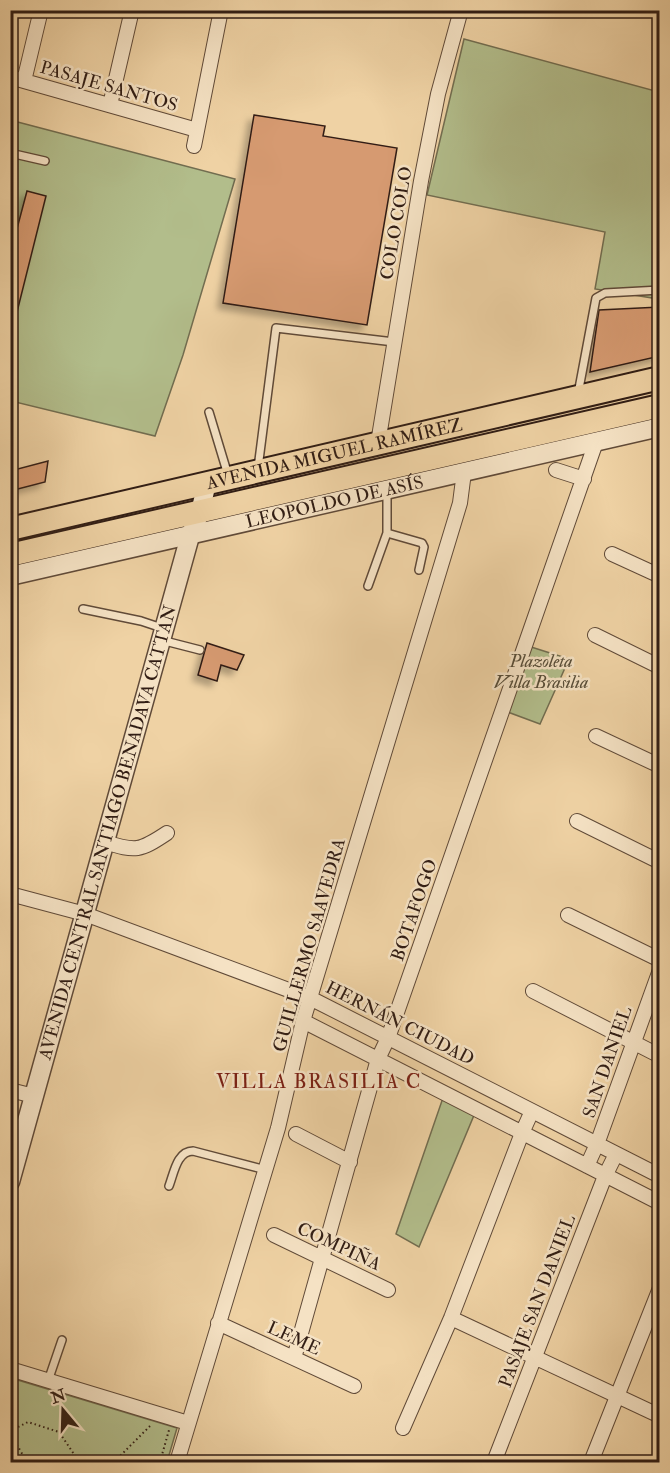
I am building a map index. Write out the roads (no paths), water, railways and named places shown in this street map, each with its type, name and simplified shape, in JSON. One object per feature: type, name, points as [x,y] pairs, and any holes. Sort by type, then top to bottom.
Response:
[{"type":"main road","name":"AVENIDA MIGUEL RAMÍREZ","points":[[10,529],[660,378]]},
{"type":"main road","name":"AVENIDA MIGUEL RAMÍREZ","points":[[10,555],[660,406]]},
{"type":"main road","points":[[294,491],[304,479],[378,443]]},
{"type":"street","points":[[17,79],[41,10]]},
{"type":"street","points":[[110,105],[132,10]]},
{"type":"street","name":"COLO COLO","points":[[378,443],[421,181],[438,94],[461,10]]},
{"type":"street","points":[[194,146],[217,12]]},
{"type":"street","name":"PASAJE SANTOS","points":[[17,79],[197,130]]},
{"type":"street","name":"LEOPOLDO DE ASÍS","points":[[10,576],[660,427]]},
{"type":"street","name":"BOTAFOGO","points":[[294,1358],[378,1059],[388,1038],[596,442]]},
{"type":"street","points":[[556,470],[584,479]]},
{"type":"street","name":"GUILLERMO SAAVEDRA","points":[[177,1462],[266,1170],[303,1021],[456,514],[464,472]]},
{"type":"street","name":"AVENIDA CENTRAL SANTIAGO BENADAVA CATTAN","points":[[10,1182],[16,1141],[34,1096],[190,536],[200,512],[207,483]]},
{"type":"street","points":[[612,554],[660,576]]},
{"type":"street","points":[[595,635],[660,667]]},
{"type":"street","points":[[596,736],[660,766]]},
{"type":"street","points":[[578,821],[660,862]]},
{"type":"street","points":[[105,842],[124,848],[138,849],[148,846],[167,833]]},
{"type":"street","name":"HERNÁN CIUDAD","points":[[10,894],[85,914],[310,998],[660,1176]]},
{"type":"street","points":[[568,915],[660,960]]},
{"type":"street","name":"SAN DANIEL","points":[[587,1166],[660,970]]},
{"type":"street","points":[[533,991],[660,1056]]},
{"type":"street","points":[[303,1021],[660,1203]]},
{"type":"street","points":[[10,1090],[34,1096]]},
{"type":"street","points":[[404,1428],[451,1318],[532,1111]]},
{"type":"street","points":[[296,1134],[350,1162]]},
{"type":"street","name":"PASAJE SAN DANIEL","points":[[494,1462],[616,1154]]},
{"type":"street","name":"COMPIÑA","points":[[274,1235],[388,1290]]},
{"type":"street","points":[[591,1462],[660,1288]]},
{"type":"street","points":[[451,1318],[660,1416]]},
{"type":"street","name":"LEME","points":[[218,1323],[354,1386]]},
{"type":"street","points":[[10,1370],[188,1424]]},
{"type":"lane","points":[[10,153],[45,161]]},
{"type":"lane","points":[[578,397],[596,298],[606,293],[660,290]]},
{"type":"lane","points":[[258,471],[276,328],[394,342]]},
{"type":"lane","points":[[209,412],[229,478]]},
{"type":"lane","points":[[368,586],[387,532],[387,489]]},
{"type":"lane","points":[[387,532],[422,543],[424,547],[419,570]]},
{"type":"lane","points":[[83,609],[141,621],[163,634],[200,650]]},
{"type":"lane","points":[[169,1186],[181,1155],[186,1151],[266,1170]]},
{"type":"lane","points":[[48,1380],[62,1340]]},
{"type":"district","name":"VILLA BRASILIA C","points":[[319,1081]]},
{"type":"park label","name":"Plazoleta Villa Brasilia","points":[[541,671]]}]
